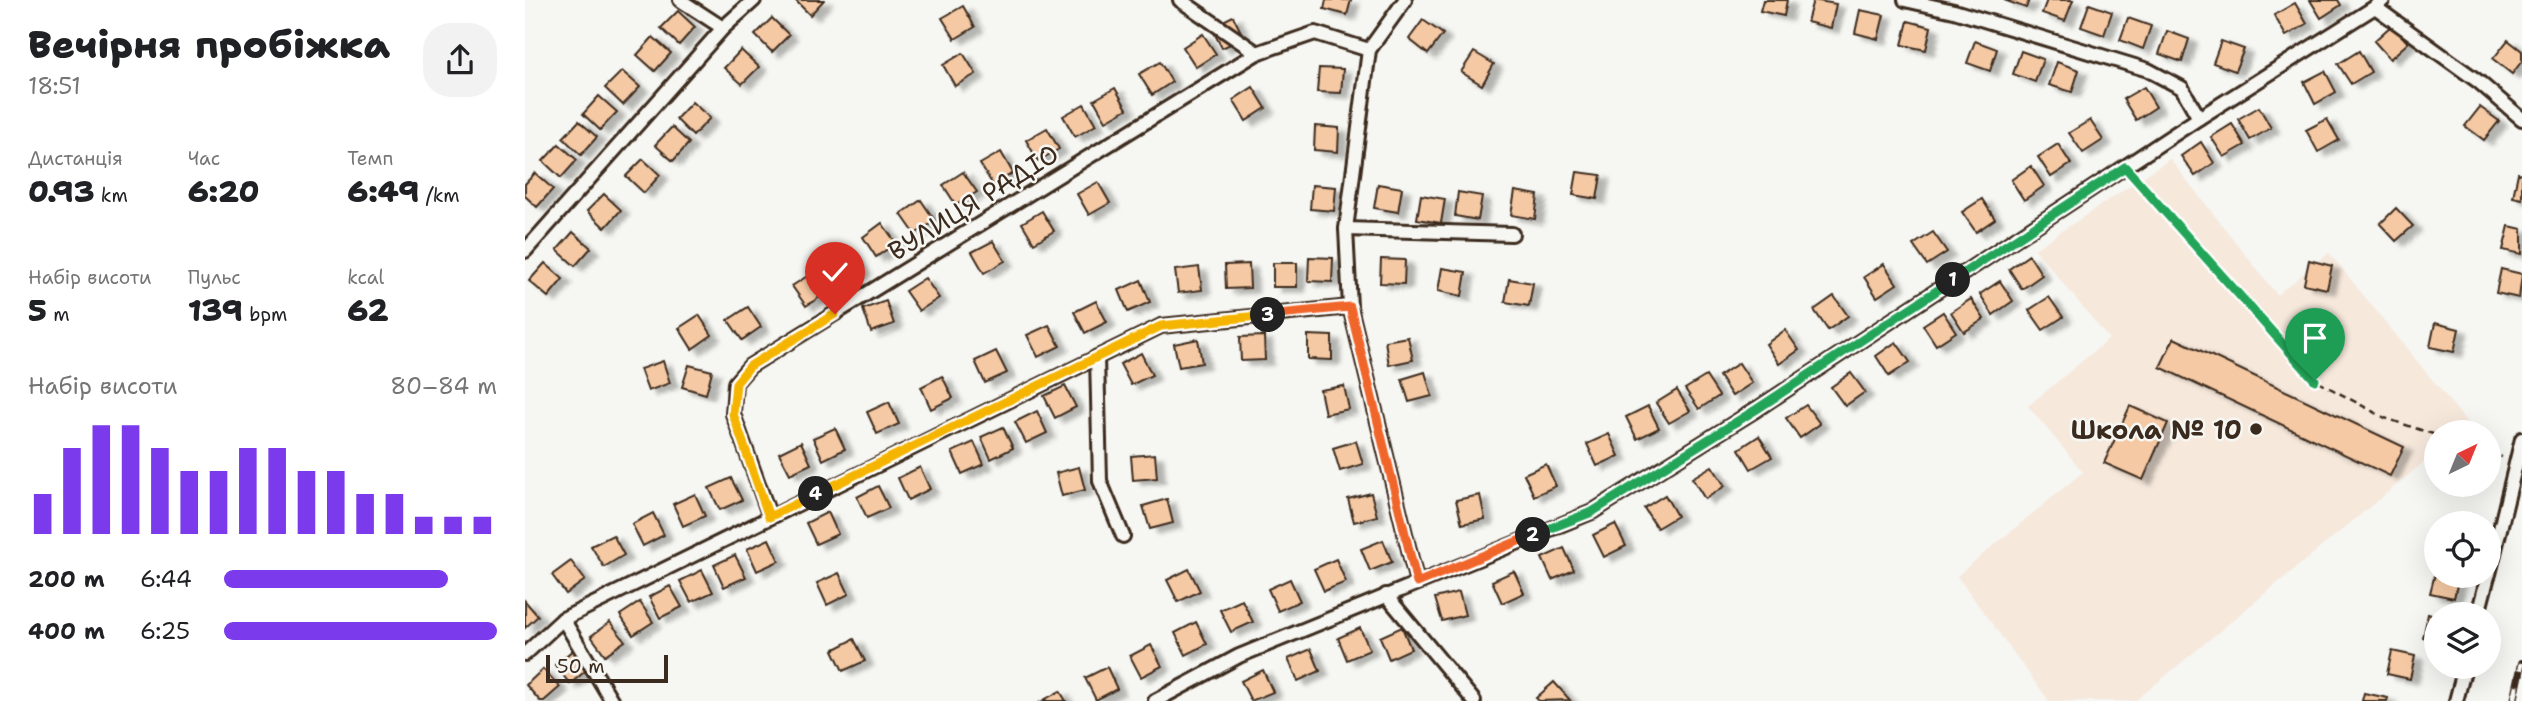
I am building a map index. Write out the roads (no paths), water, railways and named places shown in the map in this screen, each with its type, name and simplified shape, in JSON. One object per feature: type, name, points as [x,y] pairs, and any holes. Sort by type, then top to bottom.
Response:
[{"type":"street","points":[[680,0],[723,29]]},
{"type":"street","points":[[525,251],[723,29],[754,0]]},
{"type":"street","points":[[1180,0],[1257,53]]},
{"type":"street","points":[[1405,0],[1369,50],[1346,229],[1350,307],[1417,583]]},
{"type":"street","points":[[1905,0],[1956,5],[2148,71],[2182,88],[2199,118]]},
{"type":"street","points":[[1155,701],[1239,656],[1592,512],[1757,409],[2199,118],[2379,4],[2522,119]]},
{"type":"street","name":"ВУЛИЦЯ РАДІО","points":[[769,517],[733,414],[736,383],[750,366],[1257,53],[1315,33],[1369,50]]},
{"type":"street","points":[[1346,229],[1511,234]]},
{"type":"street","points":[[525,654],[563,619],[1161,326],[1350,307]]},
{"type":"street","points":[[1097,357],[1100,481],[1123,536]]},
{"type":"street","points":[[2501,523],[2522,439]]},
{"type":"street","points":[[1386,595],[1474,701]]},
{"type":"street","points":[[563,619],[613,701]]},
{"type":"street","points":[[2456,701],[2462,679]]},
{"type":"railway","points":[[2514,701],[2522,663]]},
{"type":"place","name":"Школа № 10","points":[[2256,429]]}]
